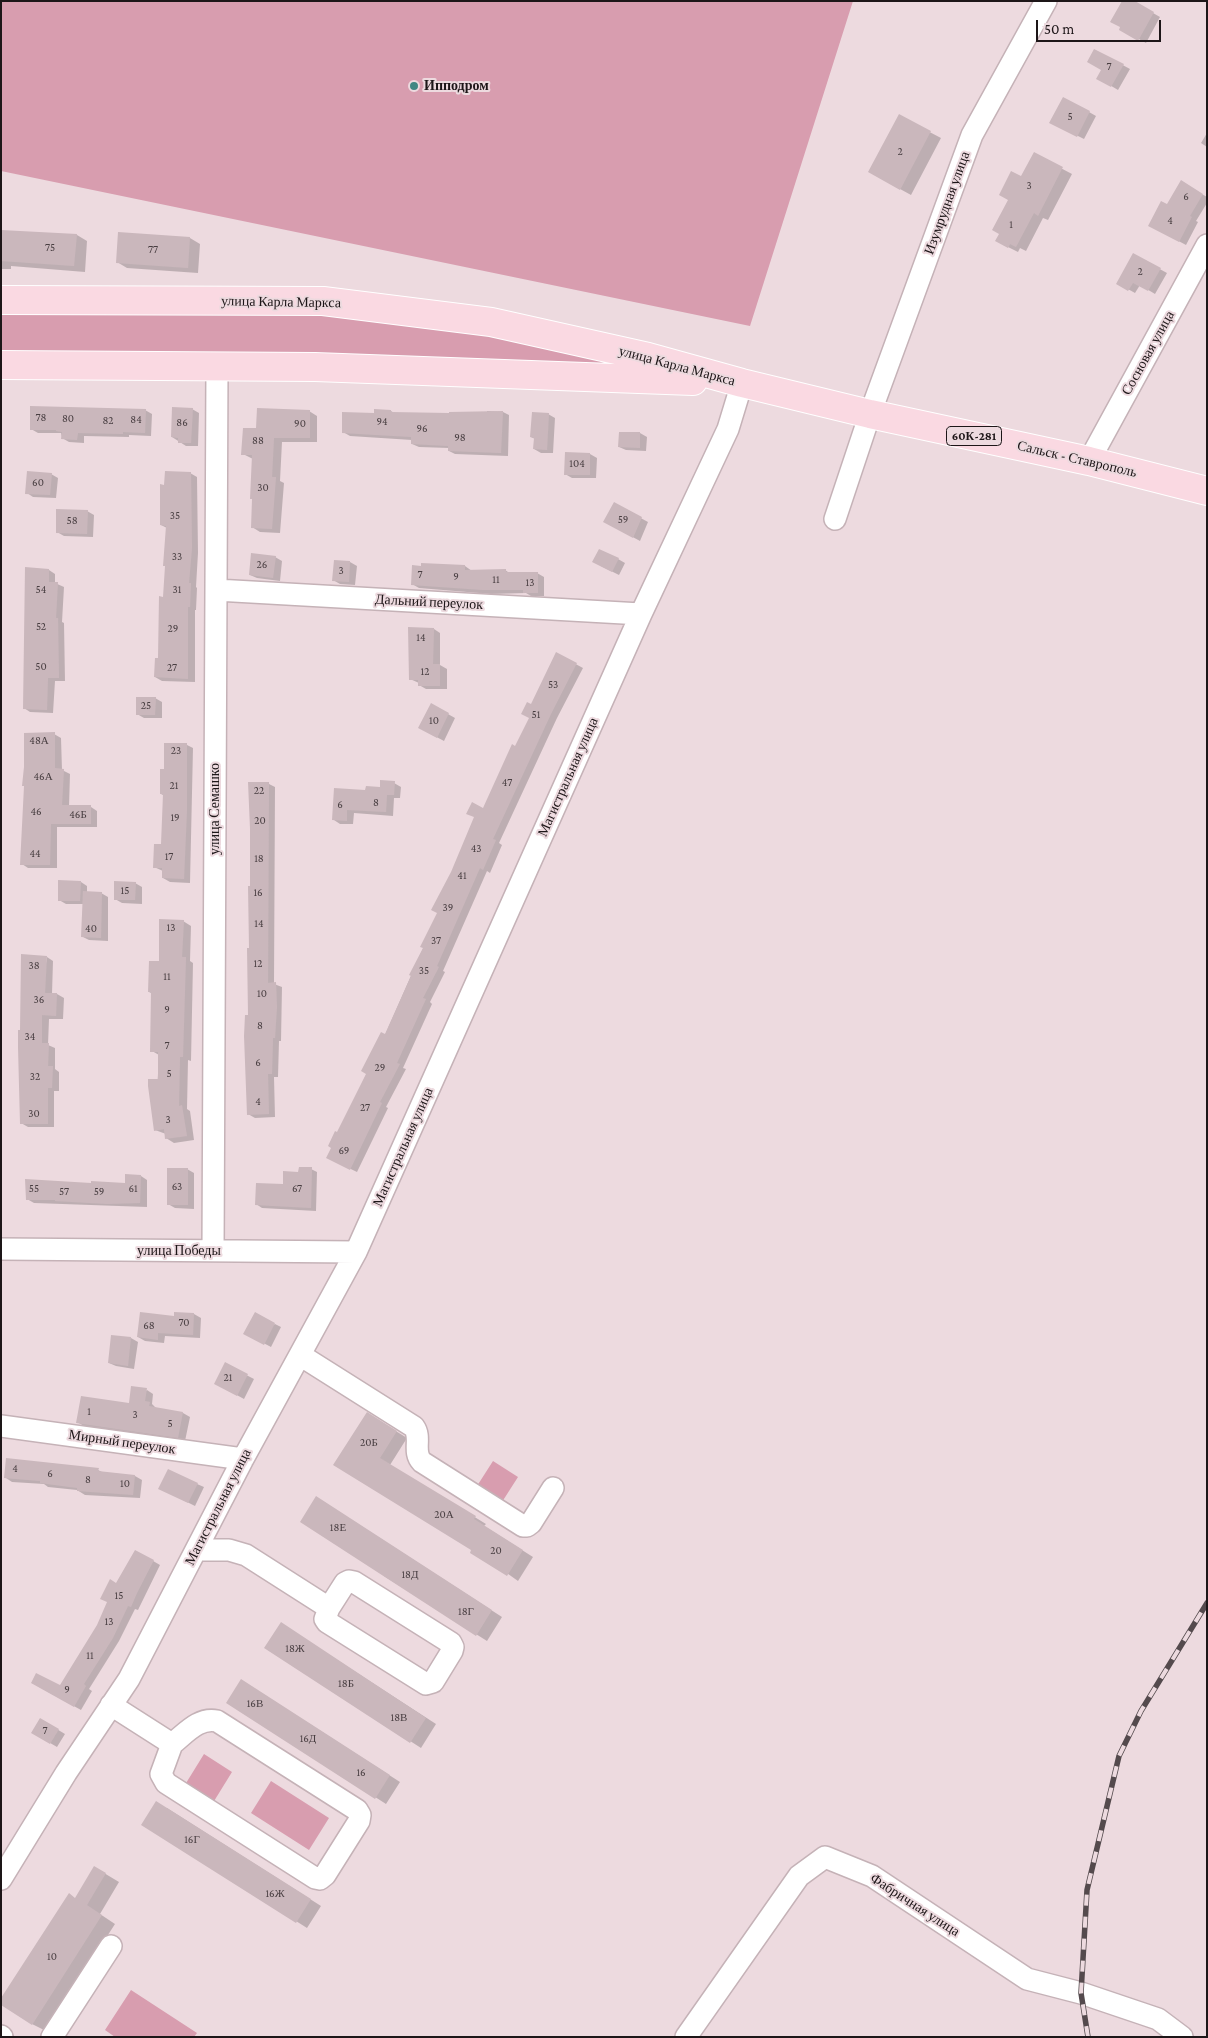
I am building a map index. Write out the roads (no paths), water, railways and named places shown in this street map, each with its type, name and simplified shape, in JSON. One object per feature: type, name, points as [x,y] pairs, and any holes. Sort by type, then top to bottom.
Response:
[{"type":"main road","name":"улица Карла Маркса","points":[[1,300],[324,301],[491,322],[648,358],[742,383]]},
{"type":"main road","name":"улица Карла Маркса","points":[[1,364],[315,367],[742,383]]},
{"type":"main road","name":"Сальск - Ставрополь","points":[[742,383],[870,414],[1089,461],[1207,491]]},
{"type":"street","name":"Изумрудная улица","points":[[835,520],[870,414],[972,135],[1046,1]]},
{"type":"street","name":"Сосновая улица","points":[[1089,461],[1207,245]]},
{"type":"street","name":"улица Семашко","points":[[214,1251],[217,367]]},
{"type":"street","name":"Магистральная улица","points":[[1,1879],[66,1773],[129,1679],[243,1459],[356,1252],[641,614],[728,429],[742,383]]},
{"type":"street","name":"Дальний переулок","points":[[216,590],[641,614]]},
{"type":"street","name":"улица Победы","points":[[1,1250],[356,1252]]},
{"type":"street","points":[[300,1355],[414,1427],[418,1434],[418,1458],[422,1462],[523,1526],[531,1523],[554,1488]]},
{"type":"street","name":"Мирный переулок","points":[[1,1426],[243,1459]]},
{"type":"street","points":[[196,1550],[229,1550],[246,1555],[330,1608]]},
{"type":"street","points":[[349,1581],[354,1582],[454,1647],[433,1682],[426,1684],[327,1622],[325,1619],[330,1608],[345,1584],[349,1581]]},
{"type":"street","points":[[112,1705],[172,1744]]},
{"type":"street","points":[[209,1719],[217,1721],[357,1810],[360,1814],[359,1821],[325,1875],[320,1879],[315,1878],[166,1783],[161,1774],[172,1744],[201,1722],[209,1719]]},
{"type":"street","name":"Фабричная улица","points":[[686,2037],[799,1876],[825,1857],[872,1876],[1027,1979],[1158,2018],[1182,2037]]},
{"type":"street","points":[[52,2037],[111,1946]]},
{"type":"railway","points":[[1088,2037],[1081,1993],[1087,1890],[1119,1756],[1141,1711],[1207,1603]]},
{"type":"place","name":"Ипподром","points":[[414,86]]}]
